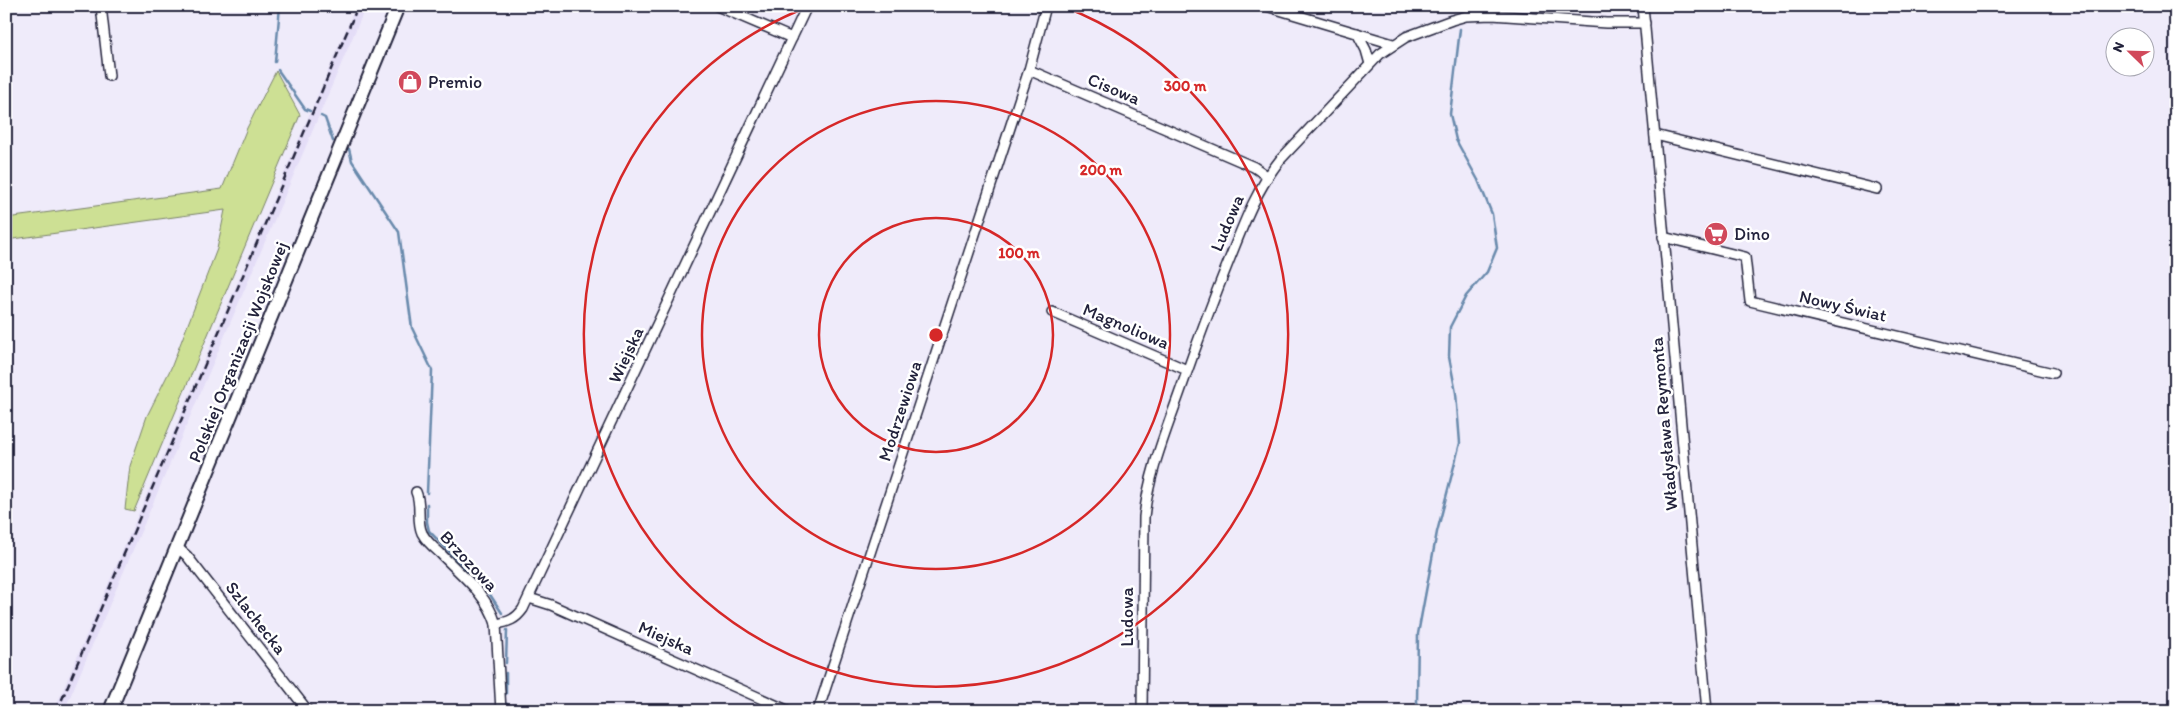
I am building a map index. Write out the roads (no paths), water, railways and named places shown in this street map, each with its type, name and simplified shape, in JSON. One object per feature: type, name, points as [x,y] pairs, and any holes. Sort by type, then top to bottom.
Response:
[{"type":"main road","name":"Polskiej Organizacji Wojskowej","points":[[110,711],[398,6]]},
{"type":"street","points":[[102,6],[109,76]]},
{"type":"street","points":[[717,6],[792,38]]},
{"type":"street","name":"Wiejska","points":[[496,624],[508,622],[517,617],[529,598],[807,6]]},
{"type":"street","name":"Modrzewiowa","points":[[818,711],[1029,70],[1046,6]]},
{"type":"street","points":[[1266,6],[1393,44]]},
{"type":"street","name":"Władysława Reymonta","points":[[1643,6],[1707,711]]},
{"type":"street","name":"Ludowa","points":[[1142,711],[1144,517],[1146,496],[1187,370],[1246,217],[1267,176],[1370,64],[1393,44],[1452,20],[1478,15],[1606,23],[1645,23]]},
{"type":"street","points":[[1357,33],[1366,50],[1370,64]]},
{"type":"street","name":"Cisowa","points":[[1029,70],[1254,167],[1267,176]]},
{"type":"street","points":[[1655,135],[1877,189]]},
{"type":"street","name":"Nowy Świat","points":[[1664,237],[1745,257],[1750,301],[2053,373]]},
{"type":"street","name":"Magnoliowa","points":[[1052,312],[1187,370]]},
{"type":"street","name":"Brzozowa","points":[[416,492],[419,498],[421,532],[480,593],[488,603],[496,624]]},
{"type":"street","name":"Szlachecka","points":[[177,547],[187,556],[308,711]]},
{"type":"street","name":"Miejska","points":[[529,598],[551,604],[789,711]]},
{"type":"street","points":[[496,624],[501,711]]},
{"type":"waterway","points":[[217,6],[224,6]]},
{"type":"waterway","points":[[275,62],[280,6]]},
{"type":"waterway","points":[[1420,711],[1417,702],[1418,634],[1437,532],[1460,443],[1456,393],[1449,357],[1450,327],[1466,296],[1487,272],[1497,248],[1492,214],[1478,180],[1456,140],[1450,114],[1460,29]]},
{"type":"waterway","points":[[278,70],[305,109],[310,111]]},
{"type":"waterway","points":[[321,116],[325,118],[333,141]]},
{"type":"waterway","points":[[349,149],[352,161],[399,232],[412,328],[432,370],[427,493]]},
{"type":"waterway","points":[[427,504],[429,531],[487,590],[502,613]]},
{"type":"waterway","points":[[506,663],[507,630]]},
{"type":"waterway","points":[[506,673],[506,694]]},
{"type":"waterway","points":[[507,704],[508,711]]},
{"type":"railway","points":[[57,711],[358,6]]},
{"type":"place","name":"Premio","points":[[410,82]]},
{"type":"place","name":"Dino","points":[[1716,234]]}]
